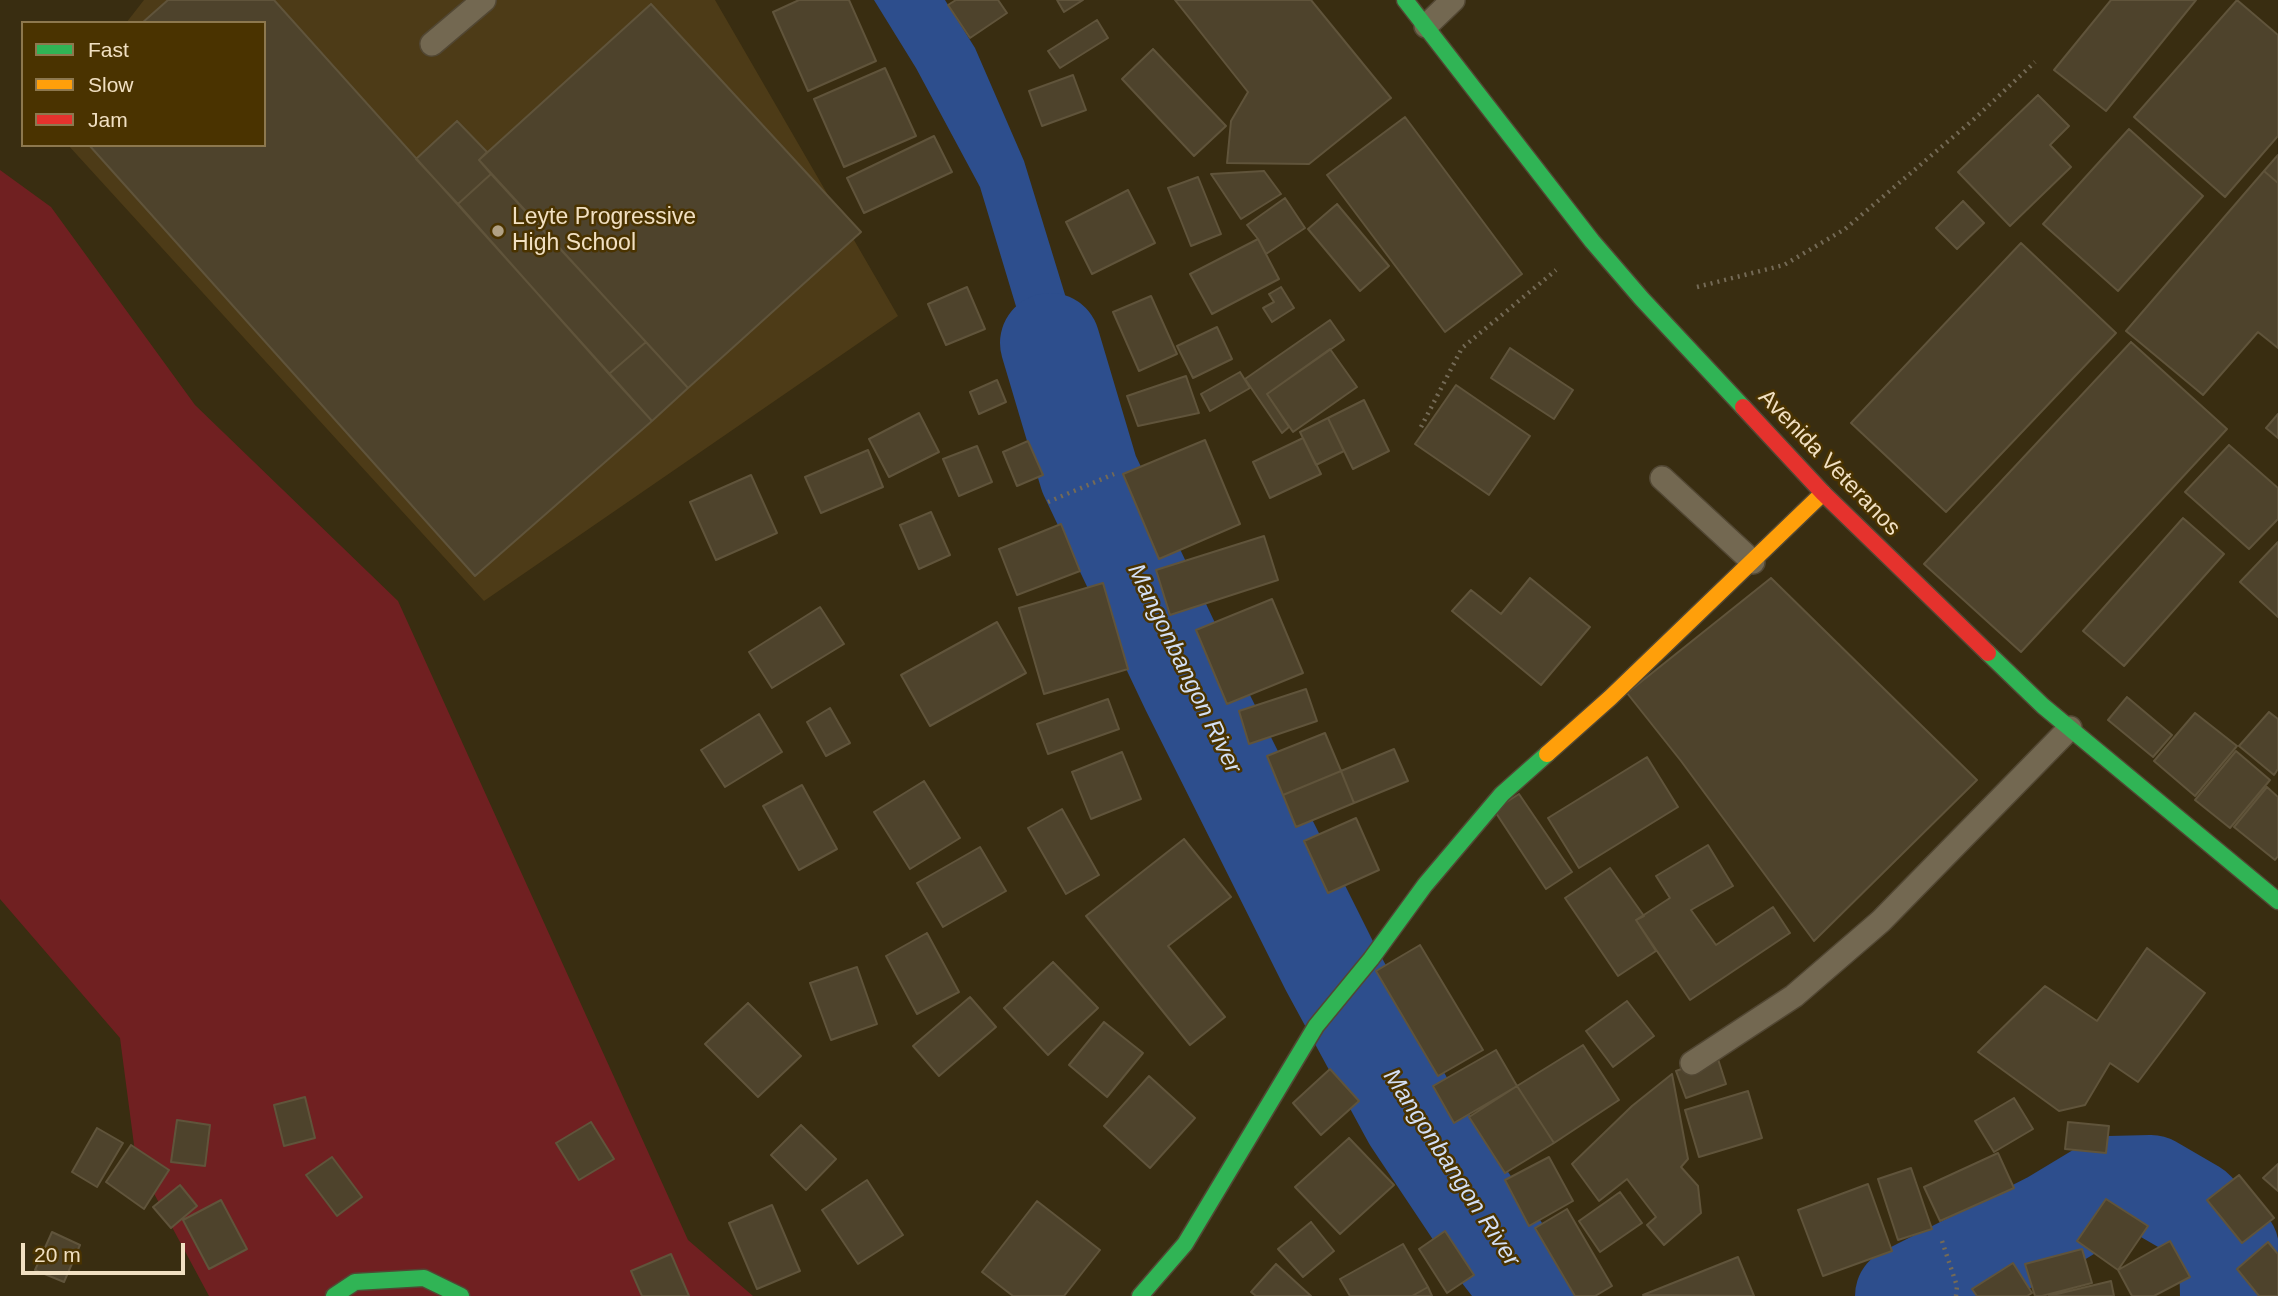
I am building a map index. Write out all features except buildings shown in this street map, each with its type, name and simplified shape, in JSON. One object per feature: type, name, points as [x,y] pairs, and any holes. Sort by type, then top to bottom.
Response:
[{"type":"main road","name":"Avenida Veteranos","points":[[1405,0],[1592,241],[1642,299],[1823,493],[2033,697],[2278,901]]},
{"type":"main road","points":[[1140,1296],[1185,1244],[1316,1026],[1371,959],[1425,885],[1502,794],[1610,698],[1823,493]]},
{"type":"main road","points":[[334,1296],[355,1282],[424,1278],[461,1296]]},
{"type":"lane","points":[[432,44],[484,0]]},
{"type":"lane","points":[[1426,26],[1453,0]]},
{"type":"lane","points":[[1662,478],[1752,562]]},
{"type":"lane","points":[[1692,1063],[1794,996],[1881,922],[2070,728]]},
{"type":"path","points":[[1642,299],[1784,265],[1845,229],[1952,138],[2035,62]]},
{"type":"path","points":[[1421,427],[1462,348],[1592,241]]},
{"type":"path","points":[[1048,502],[1114,474]]},
{"type":"path","points":[[1941,1241],[1957,1286],[1956,1296]]},
{"type":"shaded area","name":"Leyte Progressive High School","points":[[144,0],[715,0],[898,316],[484,601],[70,147],[266,147],[266,21],[128,21]]},
{"type":"shaded area","points":[[0,170],[51,207],[195,405],[398,601],[688,1240],[753,1296],[209,1296],[136,1160],[120,1038],[0,899]]},
{"type":"water","points":[[874,0],[945,0],[975,48],[1024,161],[1116,461],[1069,482],[980,187],[916,68]]},
{"type":"waterway","name":"Mangonbangon River","points":[[1050,343],[1089,474],[1191,689],[1330,967],[1412,1118],[1502,1253],[1535,1296]]},
{"type":"waterway","name":"Mangonbangon River","points":[[1905,1296],[2052,1221],[2110,1186],[2151,1185],[2194,1210],[2229,1249],[2230,1296]]},
{"type":"traffic: fast","points":[[1405,0],[1592,241],[1743,407]]},
{"type":"traffic: fast","points":[[1988,653],[2043,706],[2278,901]]},
{"type":"traffic: fast","points":[[1140,1296],[1185,1244],[1316,1026],[1371,959],[1425,885],[1502,794],[1547,754]]},
{"type":"traffic: fast","points":[[334,1296],[355,1282],[424,1278],[461,1296]]},
{"type":"traffic: slow","points":[[1547,754],[1610,698],[1823,493]]},
{"type":"traffic: jam","points":[[1743,407],[1823,493],[1988,653]]},
{"type":"place","name":"Leyte Progressive High School","points":[[498,231]]}]
